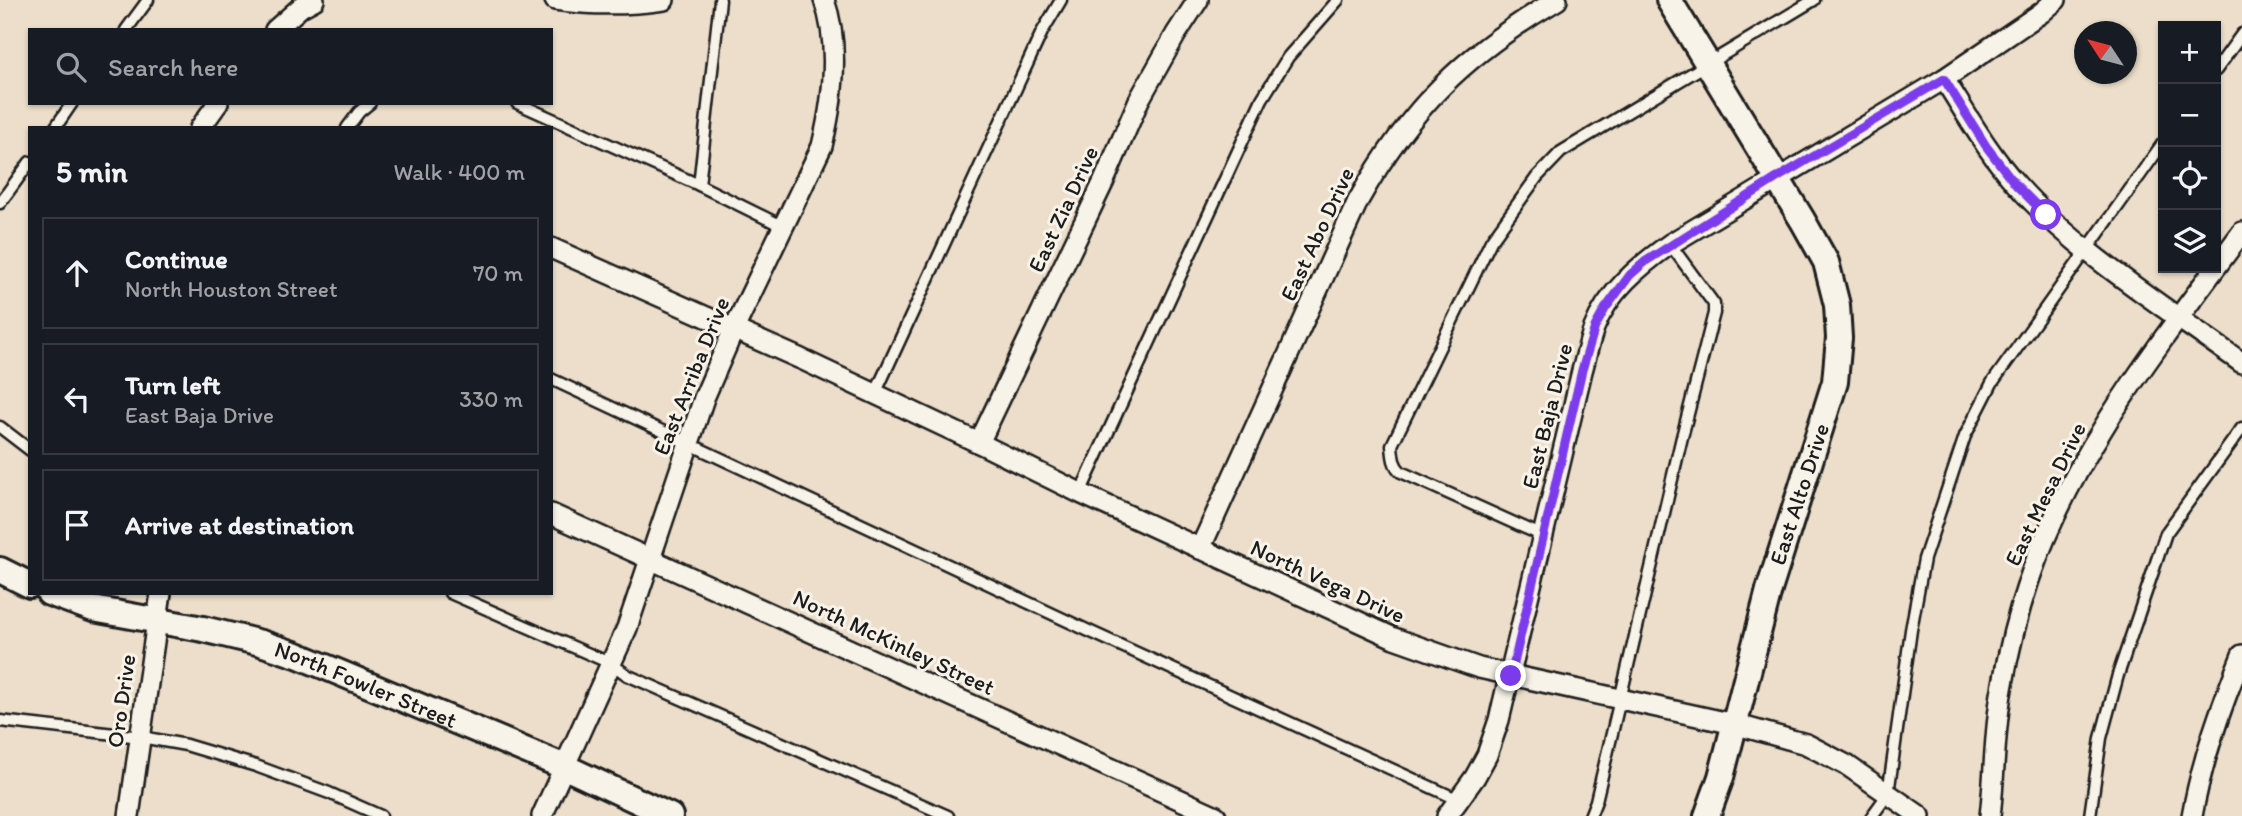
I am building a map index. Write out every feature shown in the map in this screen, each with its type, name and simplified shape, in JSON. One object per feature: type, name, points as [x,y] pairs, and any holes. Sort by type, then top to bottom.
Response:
[{"type":"street","points":[[277,28],[301,7],[314,0]]},
{"type":"street","points":[[555,0],[639,4],[664,0]]},
{"type":"street","name":"East Arriba Drive","points":[[542,816],[627,628],[652,559],[687,445],[734,329],[821,146],[829,116],[834,52],[824,0]]},
{"type":"street","name":"East Zia Drive","points":[[979,443],[1104,181],[1139,100],[1175,34],[1198,0]]},
{"type":"street","name":"East Abo Drive","points":[[1200,549],[1358,201],[1379,162],[1409,121],[1443,83],[1481,49],[1557,0]]},
{"type":"street","name":"East Alto Drive","points":[[1668,0],[1826,262],[1837,305],[1839,338],[1835,383],[1769,590],[1721,776],[1707,816]]},
{"type":"street","name":"East Baja Drive","points":[[1447,816],[1487,755],[1499,720],[1582,370],[1595,327],[1630,275],[1670,244],[1944,79],[2056,0]]},
{"type":"street","points":[[1944,79],[1986,146],[2016,185],[2087,250],[2242,363]]},
{"type":"street","points":[[201,126],[217,105]]},
{"type":"street","name":"East Mesa Drive","points":[[1990,816],[2001,690],[2029,580],[2064,498],[2126,393],[2242,232]]},
{"type":"street","name":"North Vega Drive","points":[[553,249],[875,394],[1080,493],[1394,638],[1437,655],[1511,676],[1734,724],[1806,744],[1847,766],[1920,816]]},
{"type":"street","name":"North McKinley Street","points":[[553,515],[1216,816]]},
{"type":"street","points":[[0,570],[28,584]]},
{"type":"street","name":"North Fowler Street","points":[[54,595],[93,609],[261,643],[297,655],[565,767],[670,816]]},
{"type":"street","name":"Oro Drive","points":[[129,816],[161,595]]},
{"type":"street","points":[[2192,816],[2199,780],[2223,702],[2242,655]]},
{"type":"lane","points":[[127,28],[148,0]]},
{"type":"lane","points":[[699,185],[720,0]]},
{"type":"lane","points":[[875,394],[1042,32],[1060,0]]},
{"type":"lane","points":[[1080,493],[1262,99],[1288,57],[1338,0]]},
{"type":"lane","points":[[1543,536],[1395,467],[1392,445],[1491,241],[1548,163],[1561,152],[1814,0]]},
{"type":"lane","points":[[2221,63],[2242,34]]},
{"type":"lane","points":[[56,126],[71,105]]},
{"type":"lane","points":[[348,126],[368,105]]},
{"type":"lane","points":[[521,105],[699,185],[784,227]]},
{"type":"lane","points":[[1872,816],[1888,794],[1911,629],[1924,559],[1965,436],[1992,383],[2160,147]]},
{"type":"lane","points":[[0,203],[28,165]]},
{"type":"lane","points":[[1590,816],[1596,801],[1714,313],[1714,304],[1670,244]]},
{"type":"lane","points":[[553,380],[687,445],[1459,800]]},
{"type":"lane","points":[[0,427],[28,448]]},
{"type":"lane","points":[[2090,816],[2101,738],[2118,675],[2166,533],[2242,428]]},
{"type":"lane","points":[[455,595],[612,664],[627,675],[948,816]]},
{"type":"lane","points":[[0,720],[186,745],[256,766],[381,816]]},
{"type":"route","points":[[1511,676],[1582,370],[1595,327],[1616,292],[1646,261],[1777,178],[1944,79],[1986,146],[2016,185],[2046,215]]}]
